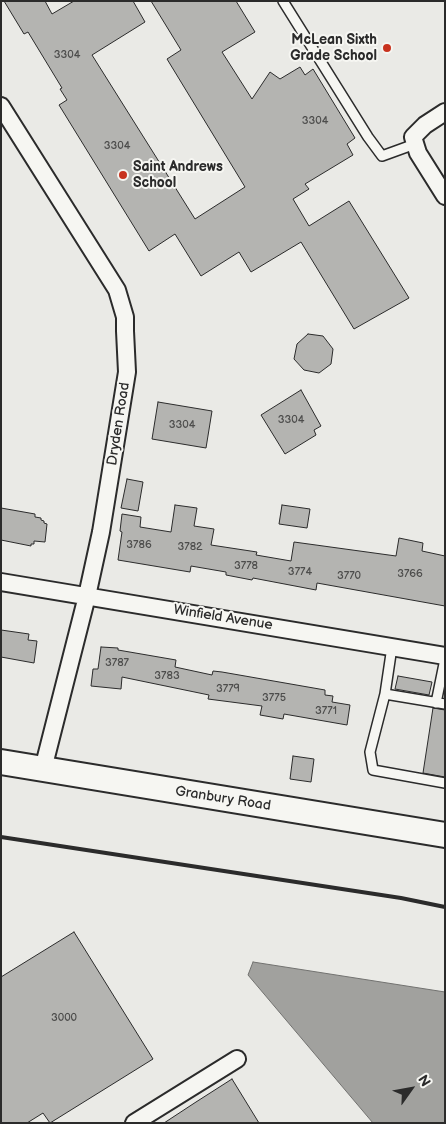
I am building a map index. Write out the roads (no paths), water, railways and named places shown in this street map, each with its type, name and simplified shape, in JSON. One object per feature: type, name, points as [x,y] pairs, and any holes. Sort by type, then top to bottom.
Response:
[{"type":"street","name":"Dryden Road","points":[[1,106],[117,290],[125,317],[127,372],[101,532],[88,596],[42,769]]},
{"type":"street","points":[[445,112],[425,125],[414,140],[418,153],[445,196]]},
{"type":"street","name":"Winfield Avenue","points":[[1,582],[392,647],[445,658]]},
{"type":"street","name":"Granbury Road","points":[[1,762],[445,835]]},
{"type":"street","points":[[134,1123],[237,1059]]},
{"type":"lane","points":[[283,1],[368,137],[382,156],[414,140]]},
{"type":"lane","points":[[392,647],[385,694],[370,752],[373,770],[445,783]]},
{"type":"lane","points":[[385,694],[440,703],[445,658]]},
{"type":"railway","points":[[1,837],[401,898],[445,907]]},
{"type":"place","name":"McLean Sixth Grade School","points":[[387,48]]},
{"type":"place","name":"Saint Andrews School","points":[[123,175]]}]
